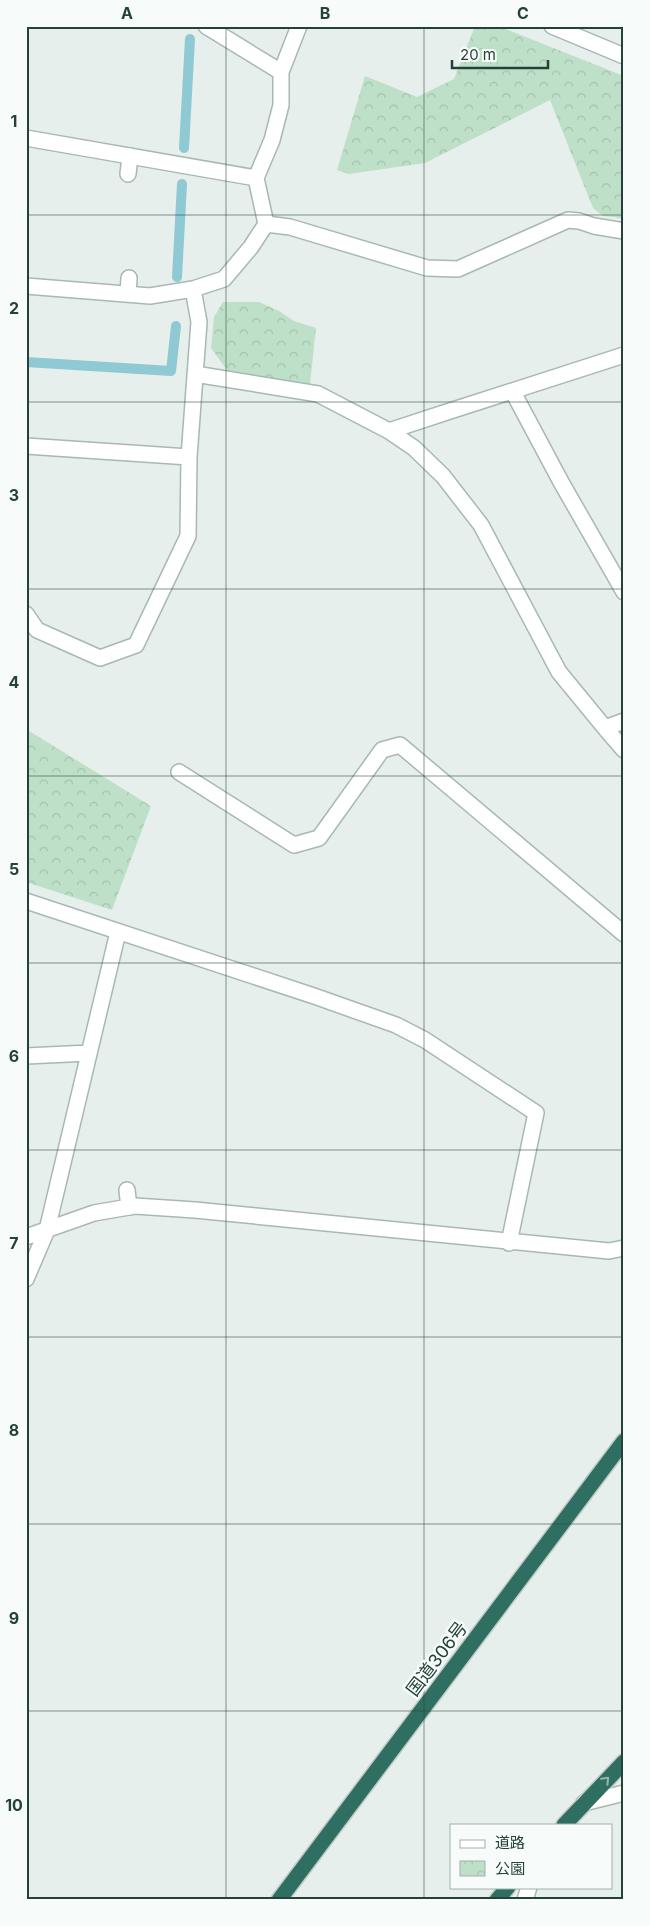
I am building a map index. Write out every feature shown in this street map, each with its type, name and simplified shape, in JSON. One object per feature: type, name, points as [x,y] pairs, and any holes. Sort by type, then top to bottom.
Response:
[{"type":"highway","name":"国道306号","points":[[279,1900],[624,1440]]},
{"type":"highway","points":[[565,1824],[624,1762]]},
{"type":"highway","points":[[497,1900],[507,1888]]},
{"type":"street","points":[[206,26],[281,72]]},
{"type":"street","points":[[26,286],[150,296],[193,289],[224,279],[251,247],[266,224],[256,178],[272,140],[281,105],[281,72],[299,26]]},
{"type":"street","points":[[552,26],[624,56]]},
{"type":"street","points":[[26,138],[256,178]]},
{"type":"street","points":[[128,174],[130,156]]},
{"type":"street","points":[[266,224],[290,227],[427,268],[458,269],[568,220],[579,220],[594,226],[624,231]]},
{"type":"street","points":[[128,294],[129,278]]},
{"type":"street","points":[[26,614],[37,630],[100,658],[136,645],[188,536],[188,458],[199,322],[193,289]]},
{"type":"street","points":[[389,431],[624,355]]},
{"type":"street","points":[[195,374],[318,394],[389,431],[414,448],[443,476],[481,525],[559,672],[624,750]]},
{"type":"street","points":[[514,392],[561,482],[624,592]]},
{"type":"street","points":[[26,446],[188,458]]},
{"type":"street","points":[[604,728],[624,721]]},
{"type":"street","points":[[178,772],[294,845],[319,838],[382,750],[400,745],[624,934]]},
{"type":"street","points":[[26,902],[314,996],[396,1025],[425,1040],[536,1113],[509,1243]]},
{"type":"street","points":[[26,1279],[47,1230],[118,932]]},
{"type":"street","points":[[26,1056],[89,1053]]},
{"type":"street","points":[[127,1190],[129,1207]]},
{"type":"street","points":[[26,1237],[94,1213],[129,1207],[195,1210],[509,1243],[609,1251],[624,1248]]},
{"type":"street","points":[[584,1803],[624,1793]]},
{"type":"street","points":[[525,1900],[529,1888]]},
{"type":"green space","points":[[475,26],[498,26],[624,76],[624,218],[603,216],[593,208],[550,100],[425,163],[349,174],[337,170],[365,76],[417,97],[454,79]]},
{"type":"green space","points":[[223,302],[259,302],[279,311],[294,321],[316,328],[310,384],[230,374],[211,348],[214,317]]},
{"type":"green space","points":[[26,729],[151,806],[112,910],[26,882]]},
{"type":"waterway","points":[[184,148],[190,39]]},
{"type":"waterway","points":[[177,277],[182,184]]},
{"type":"waterway","points":[[26,362],[171,371],[176,326]]}]
